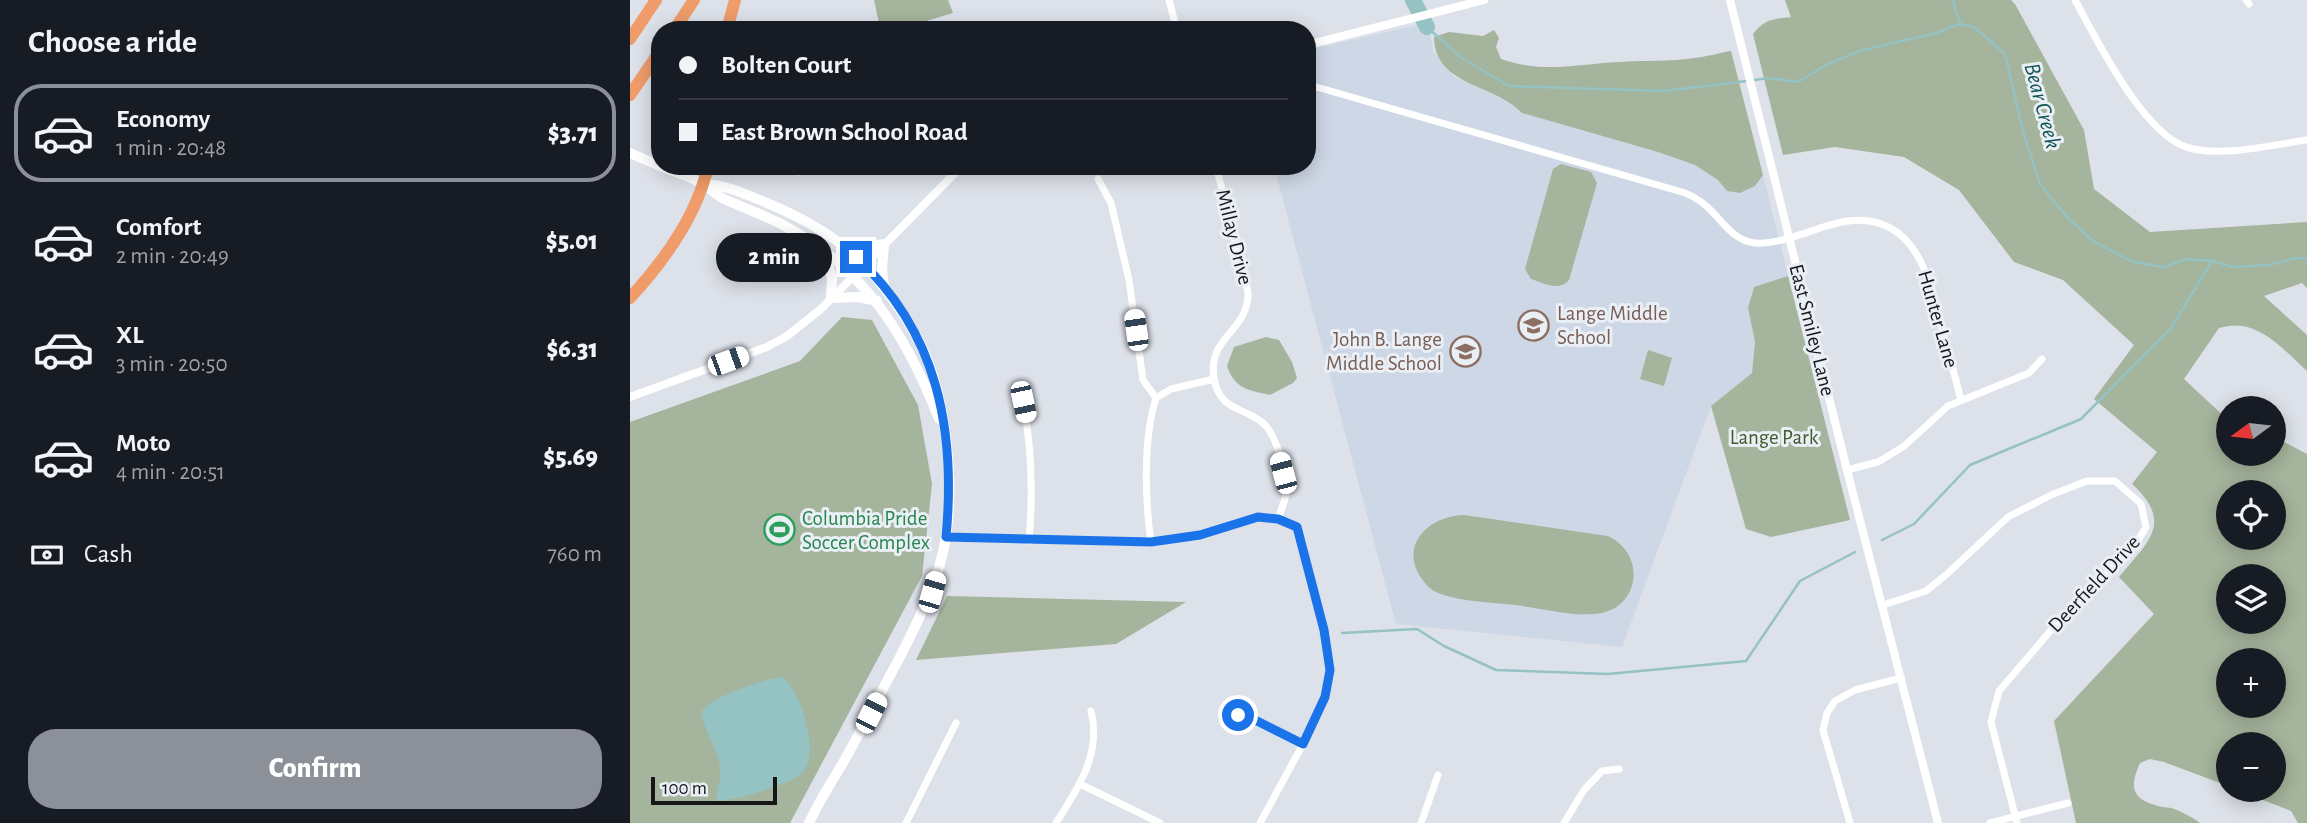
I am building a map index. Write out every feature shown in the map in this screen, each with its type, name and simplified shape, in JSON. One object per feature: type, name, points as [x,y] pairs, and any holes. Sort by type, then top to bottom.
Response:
[{"type":"highway","points":[[630,39],[656,0]]},
{"type":"highway","points":[[680,21],[694,0]]},
{"type":"highway","points":[[729,21],[734,0]]},
{"type":"highway","points":[[630,95],[651,64]]},
{"type":"highway","points":[[630,298],[676,241],[706,175]]},
{"type":"main road","points":[[632,154],[651,162]]},
{"type":"main road","points":[[682,175],[704,184],[718,196],[781,224],[853,275],[877,301],[898,332],[915,362],[945,436]]},
{"type":"main road","points":[[704,184],[721,185],[778,207],[820,229],[864,264],[904,313],[929,361],[943,414],[950,470],[946,537],[932,592],[871,713],[809,823]]},
{"type":"main road","points":[[843,246],[869,247],[884,244],[882,270],[885,289]]},
{"type":"main road","points":[[825,253],[830,264],[831,298],[859,297],[877,301]]},
{"type":"street","points":[[1169,0],[1175,21]]},
{"type":"street","points":[[1316,43],[1484,0]]},
{"type":"street","name":"East Smiley Lane","points":[[1730,0],[1938,823]]},
{"type":"street","points":[[2075,0],[2121,80],[2158,128],[2178,144],[2207,151],[2307,140]]},
{"type":"street","name":"Hunter Lane","points":[[1316,87],[1682,192],[1706,205],[1727,228],[1744,240],[1755,243],[1847,221],[1868,221],[1889,227],[1906,240],[1921,261],[1931,283],[1961,400]]},
{"type":"street","points":[[630,397],[767,347],[802,326],[953,175]]},
{"type":"street","name":"Millay Drive","points":[[1214,379],[1216,352],[1221,342],[1237,326],[1248,304],[1248,292],[1218,175]]},
{"type":"street","points":[[1098,179],[1111,203],[1129,280],[1143,380],[1156,398]]},
{"type":"street","points":[[1847,470],[1878,462],[1903,447],[1938,415],[1961,400],[2029,373],[2042,359]]},
{"type":"street","points":[[1151,542],[1146,509],[1150,418],[1156,398],[1171,389],[1214,379],[1222,397],[1230,405],[1259,420],[1272,433],[1286,484],[1278,519]]},
{"type":"street","points":[[1023,402],[1030,450],[1029,541]]},
{"type":"street","name":"Deerfield Drive","points":[[1883,604],[1926,590],[2008,517],[2051,495],[2087,481],[2115,481],[2141,504],[2146,527],[2136,544],[2052,629],[1999,691],[1992,722],[2017,820]]},
{"type":"street","points":[[946,537],[1151,542],[1200,535],[1258,517],[1278,519],[1297,527],[1324,630],[1330,670],[1325,697],[1260,823]]},
{"type":"street","points":[[1850,823],[1824,730],[1827,713],[1835,701],[1855,690],[1901,678]]},
{"type":"street","points":[[1056,823],[1080,785],[1094,746],[1095,727],[1091,711]]},
{"type":"street","points":[[1232,719],[1238,715],[1247,716],[1303,744]]},
{"type":"street","points":[[906,823],[956,723]]},
{"type":"street","points":[[1564,823],[1584,790],[1601,771],[1619,768]]},
{"type":"street","points":[[1421,823],[1438,775]]},
{"type":"street","points":[[1080,785],[1160,823]]},
{"type":"street","points":[[1990,823],[2017,820],[2068,803]]},
{"type":"shaded area","name":"Lange Middle School","points":[[1427,23],[1434,52],[1454,77],[1514,104],[1522,113],[1695,165],[1718,180],[1728,191],[1740,193],[1755,186],[1763,175],[1788,276],[1754,287],[1748,308],[1755,343],[1752,373],[1711,406],[1622,647],[1396,624],[1276,175],[1316,175],[1316,48]]},
{"type":"shaded area","points":[[781,677],[796,695],[807,724],[809,754],[806,767],[800,775],[783,784],[717,801],[720,767],[701,712],[726,695],[762,681]]},
{"type":"green space","points":[[874,0],[948,0],[953,13],[926,21],[879,21]]},
{"type":"green space","points":[[1785,0],[2011,0],[2084,130],[2094,189],[2150,232],[2307,222],[2307,288],[2302,283],[2264,296],[2307,335],[2307,371],[2268,336],[2245,326],[2232,325],[2219,328],[2184,379],[2216,409],[2216,466],[2286,466],[2286,443],[2307,454],[2307,823],[2298,823],[2291,811],[2268,802],[2286,802],[2286,732],[2216,732],[2216,782],[2150,759],[2140,763],[2134,783],[2136,794],[2140,798],[2157,806],[2179,811],[2200,823],[2076,823],[2054,721],[2154,614],[2119,577],[2139,554],[2152,532],[2152,510],[2132,484],[2157,452],[2094,399],[2134,345],[2063,280],[2014,262],[1959,190],[1904,157],[1835,147],[1783,155],[1753,34],[1761,25],[1779,18],[1791,17]]},
{"type":"green space","points":[[1494,30],[1499,38],[1496,47],[1501,59],[1532,66],[1560,67],[1675,60],[1731,51],[1763,175],[1755,186],[1740,193],[1727,191],[1718,180],[1695,165],[1522,113],[1510,103],[1455,75],[1444,66],[1437,53],[1434,37],[1449,32],[1483,36]]},
{"type":"green space","points":[[1561,164],[1591,172],[1597,183],[1569,280],[1556,286],[1531,279],[1525,269],[1553,169]]},
{"type":"green space","name":"Lange Park","points":[[1788,276],[1850,520],[1771,537],[1746,529],[1711,406],[1752,373],[1755,342],[1748,308],[1754,287]]},
{"type":"green space","name":"Columbia Pride Soccer Complex","points":[[842,317],[872,320],[918,405],[932,484],[922,576],[790,823],[630,823],[630,422],[800,361]]},
{"type":"green space","points":[[1266,337],[1279,340],[1292,362],[1297,378],[1270,395],[1238,384],[1227,366],[1234,347]]},
{"type":"green space","points":[[1648,350],[1672,358],[1664,386],[1640,379]]},
{"type":"green space","points":[[1464,515],[1608,536],[1625,549],[1630,558],[1634,575],[1631,588],[1625,600],[1614,608],[1601,613],[1584,614],[1469,600],[1435,592],[1425,583],[1415,567],[1416,544],[1429,527],[1439,521]]},
{"type":"green space","points":[[947,596],[1186,602],[1116,644],[916,660]]},
{"type":"waterway","name":"Bear Creek","points":[[1413,0],[1427,27]]},
{"type":"waterway","points":[[1953,0],[1960,24]]},
{"type":"waterway","name":"Bear Creek","points":[[1754,80],[1768,78],[1798,82],[1826,65],[1859,51],[1936,33],[1960,24],[1974,27],[2005,54],[2023,131],[2040,184],[2067,217],[2093,241],[2133,262],[2164,267],[2187,259],[2212,261],[2233,267],[2307,259]]},
{"type":"waterway","name":"Bear Creek","points":[[1427,27],[1460,57],[1509,86],[1663,91],[1747,81]]},
{"type":"waterway","points":[[1882,540],[1914,524],[1970,465],[2081,419],[2171,328],[2212,261]]},
{"type":"waterway","points":[[1342,633],[1417,629],[1444,646],[1496,670],[1608,674],[1746,661],[1800,581],[1855,552]]},
{"type":"place","name":"Lange Middle School","points":[[1534,325]]},
{"type":"place","name":"John B. Lange Middle School","points":[[1465,351]]},
{"type":"place","name":"Columbia Pride Soccer Complex","points":[[779,530]]},
{"type":"route","points":[[856,257],[904,313],[929,361],[943,414],[950,470],[946,537],[1151,542],[1200,535],[1267,516],[1297,527],[1324,630],[1330,670],[1325,697],[1303,744],[1247,716],[1238,715]]}]
